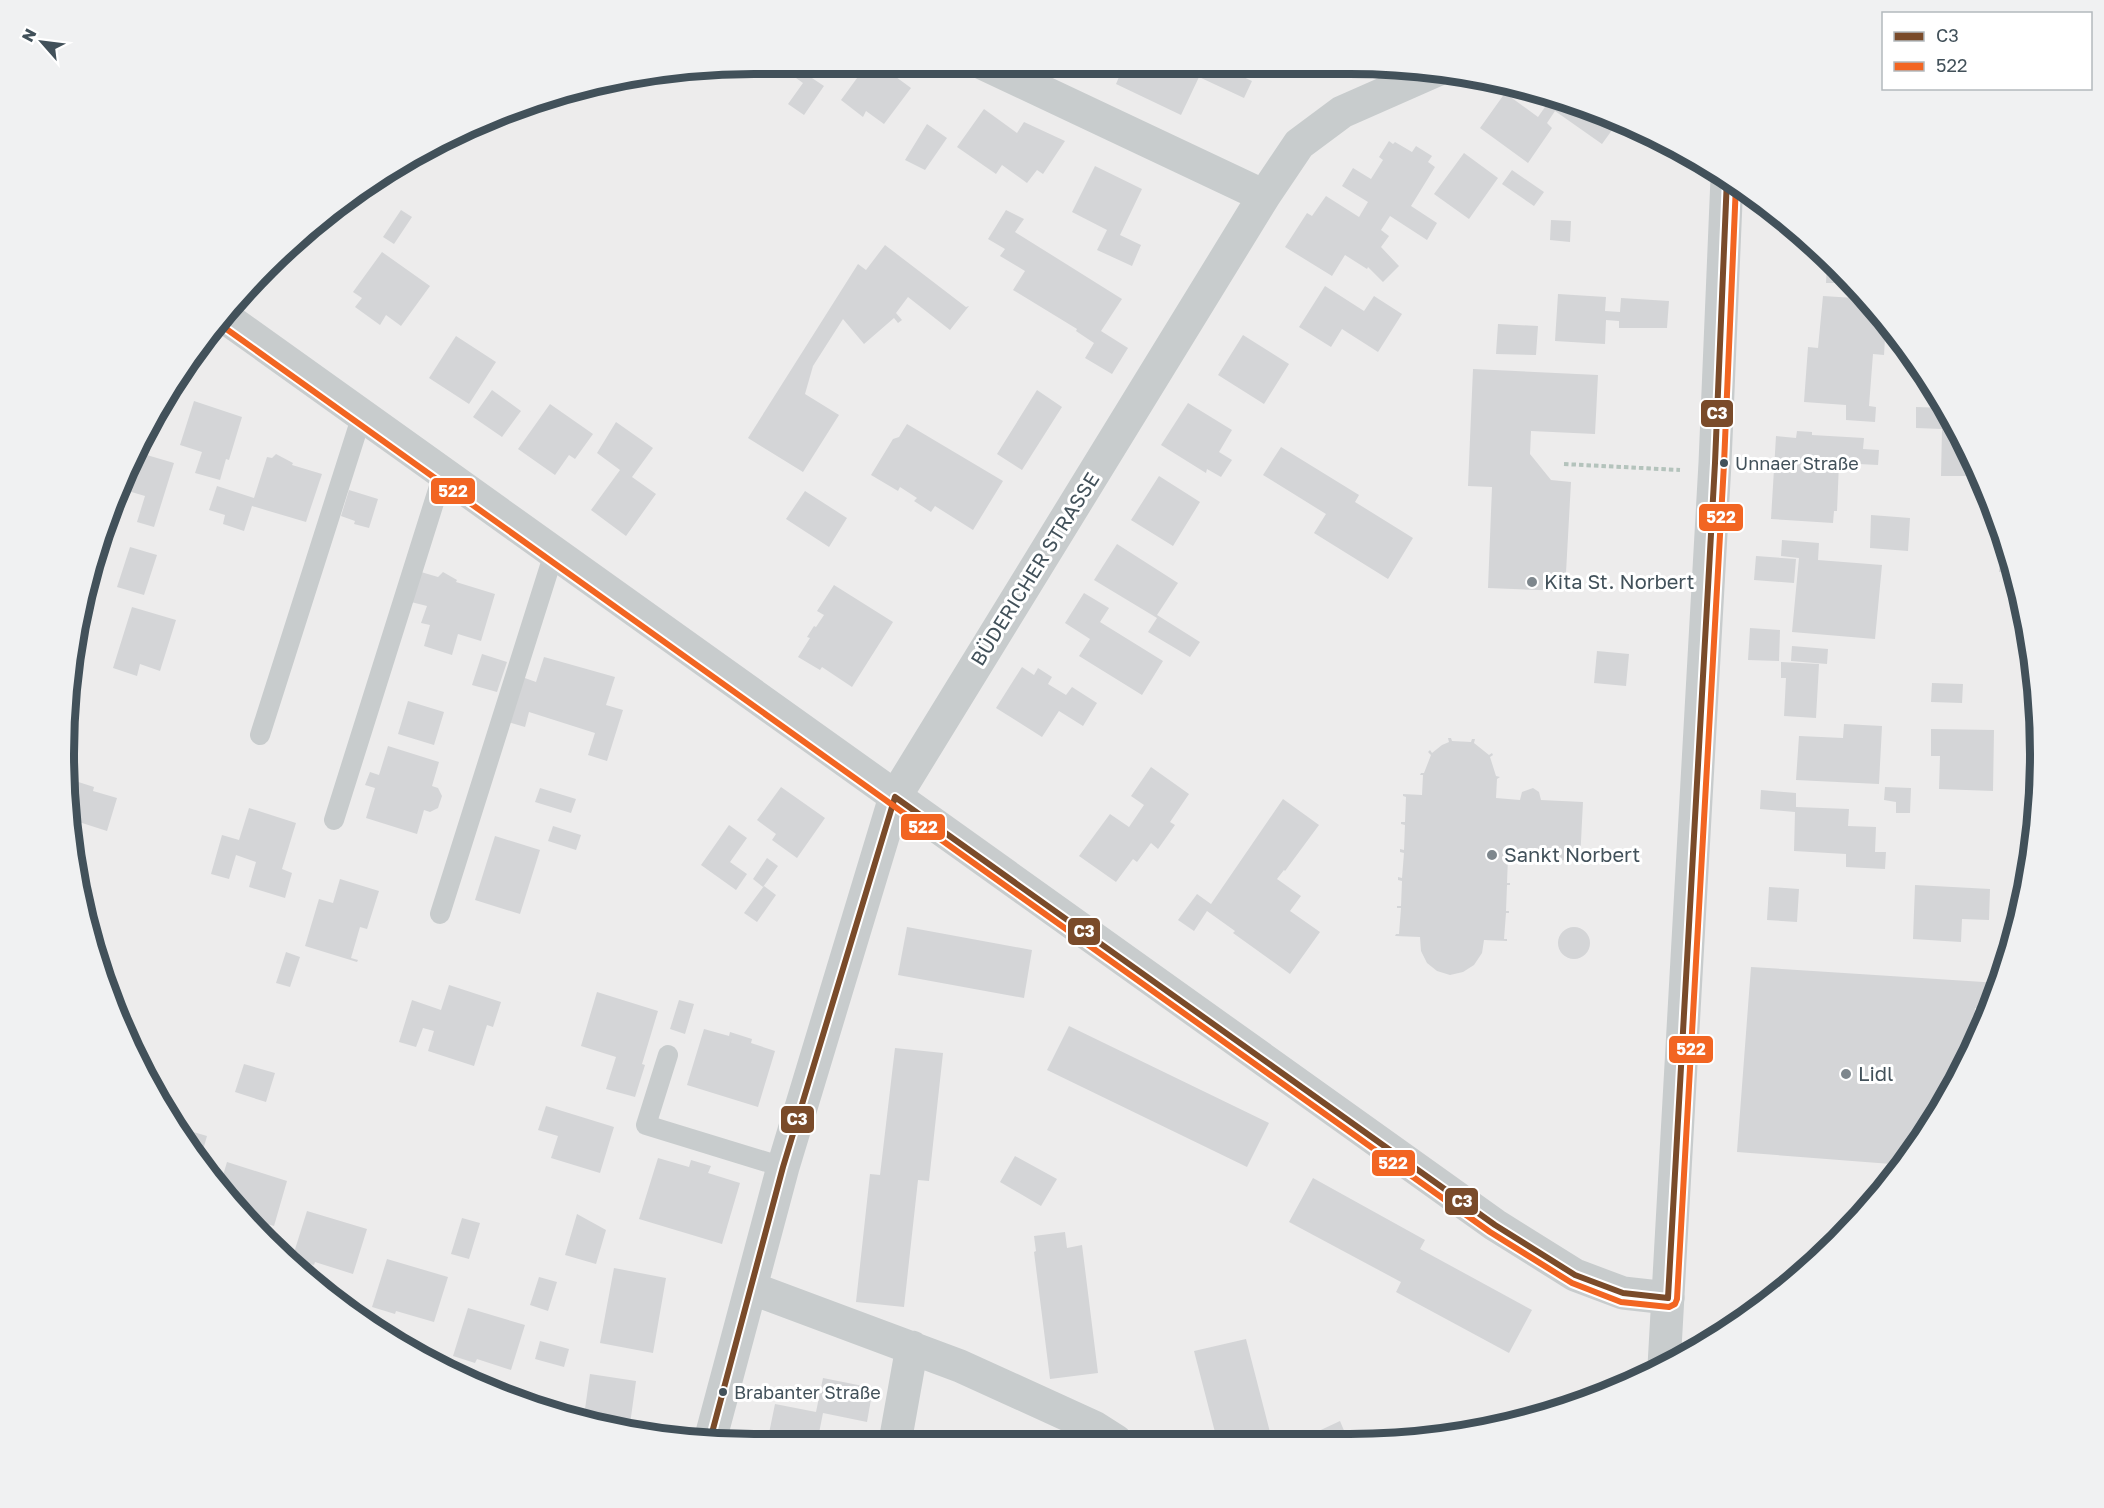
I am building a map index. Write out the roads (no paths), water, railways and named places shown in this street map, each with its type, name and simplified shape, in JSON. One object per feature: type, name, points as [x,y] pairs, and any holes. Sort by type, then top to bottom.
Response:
[{"type":"street","points":[[1005,74],[1264,196]]},
{"type":"street","name":"BÜDERICHER STRASSE","points":[[713,1433],[783,1167],[895,797],[1264,196],[1299,144],[1342,112],[1421,77]]},
{"type":"street","points":[[1665,1357],[1714,472],[1727,187]]},
{"type":"street","points":[[229,321],[1495,1225],[1575,1275],[1623,1293],[1668,1298]]},
{"type":"street","points":[[752,1288],[960,1366],[1105,1434]]},
{"type":"street","points":[[896,1434],[912,1347]]},
{"type":"lane","points":[[260,735],[362,415]]},
{"type":"lane","points":[[334,820],[443,474]]},
{"type":"lane","points":[[440,914],[554,553]]},
{"type":"lane","points":[[668,1055],[646,1125],[783,1167]]},
{"type":"place","name":"Unnaer Straße","points":[[1724,463]]},
{"type":"place","name":"Kita St. Norbert","points":[[1532,582]]},
{"type":"place","name":"Sankt Norbert","points":[[1492,855]]},
{"type":"place","name":"Lidl","points":[[1846,1074]]},
{"type":"place","name":"Brabanter Straße","points":[[723,1392]]}]
